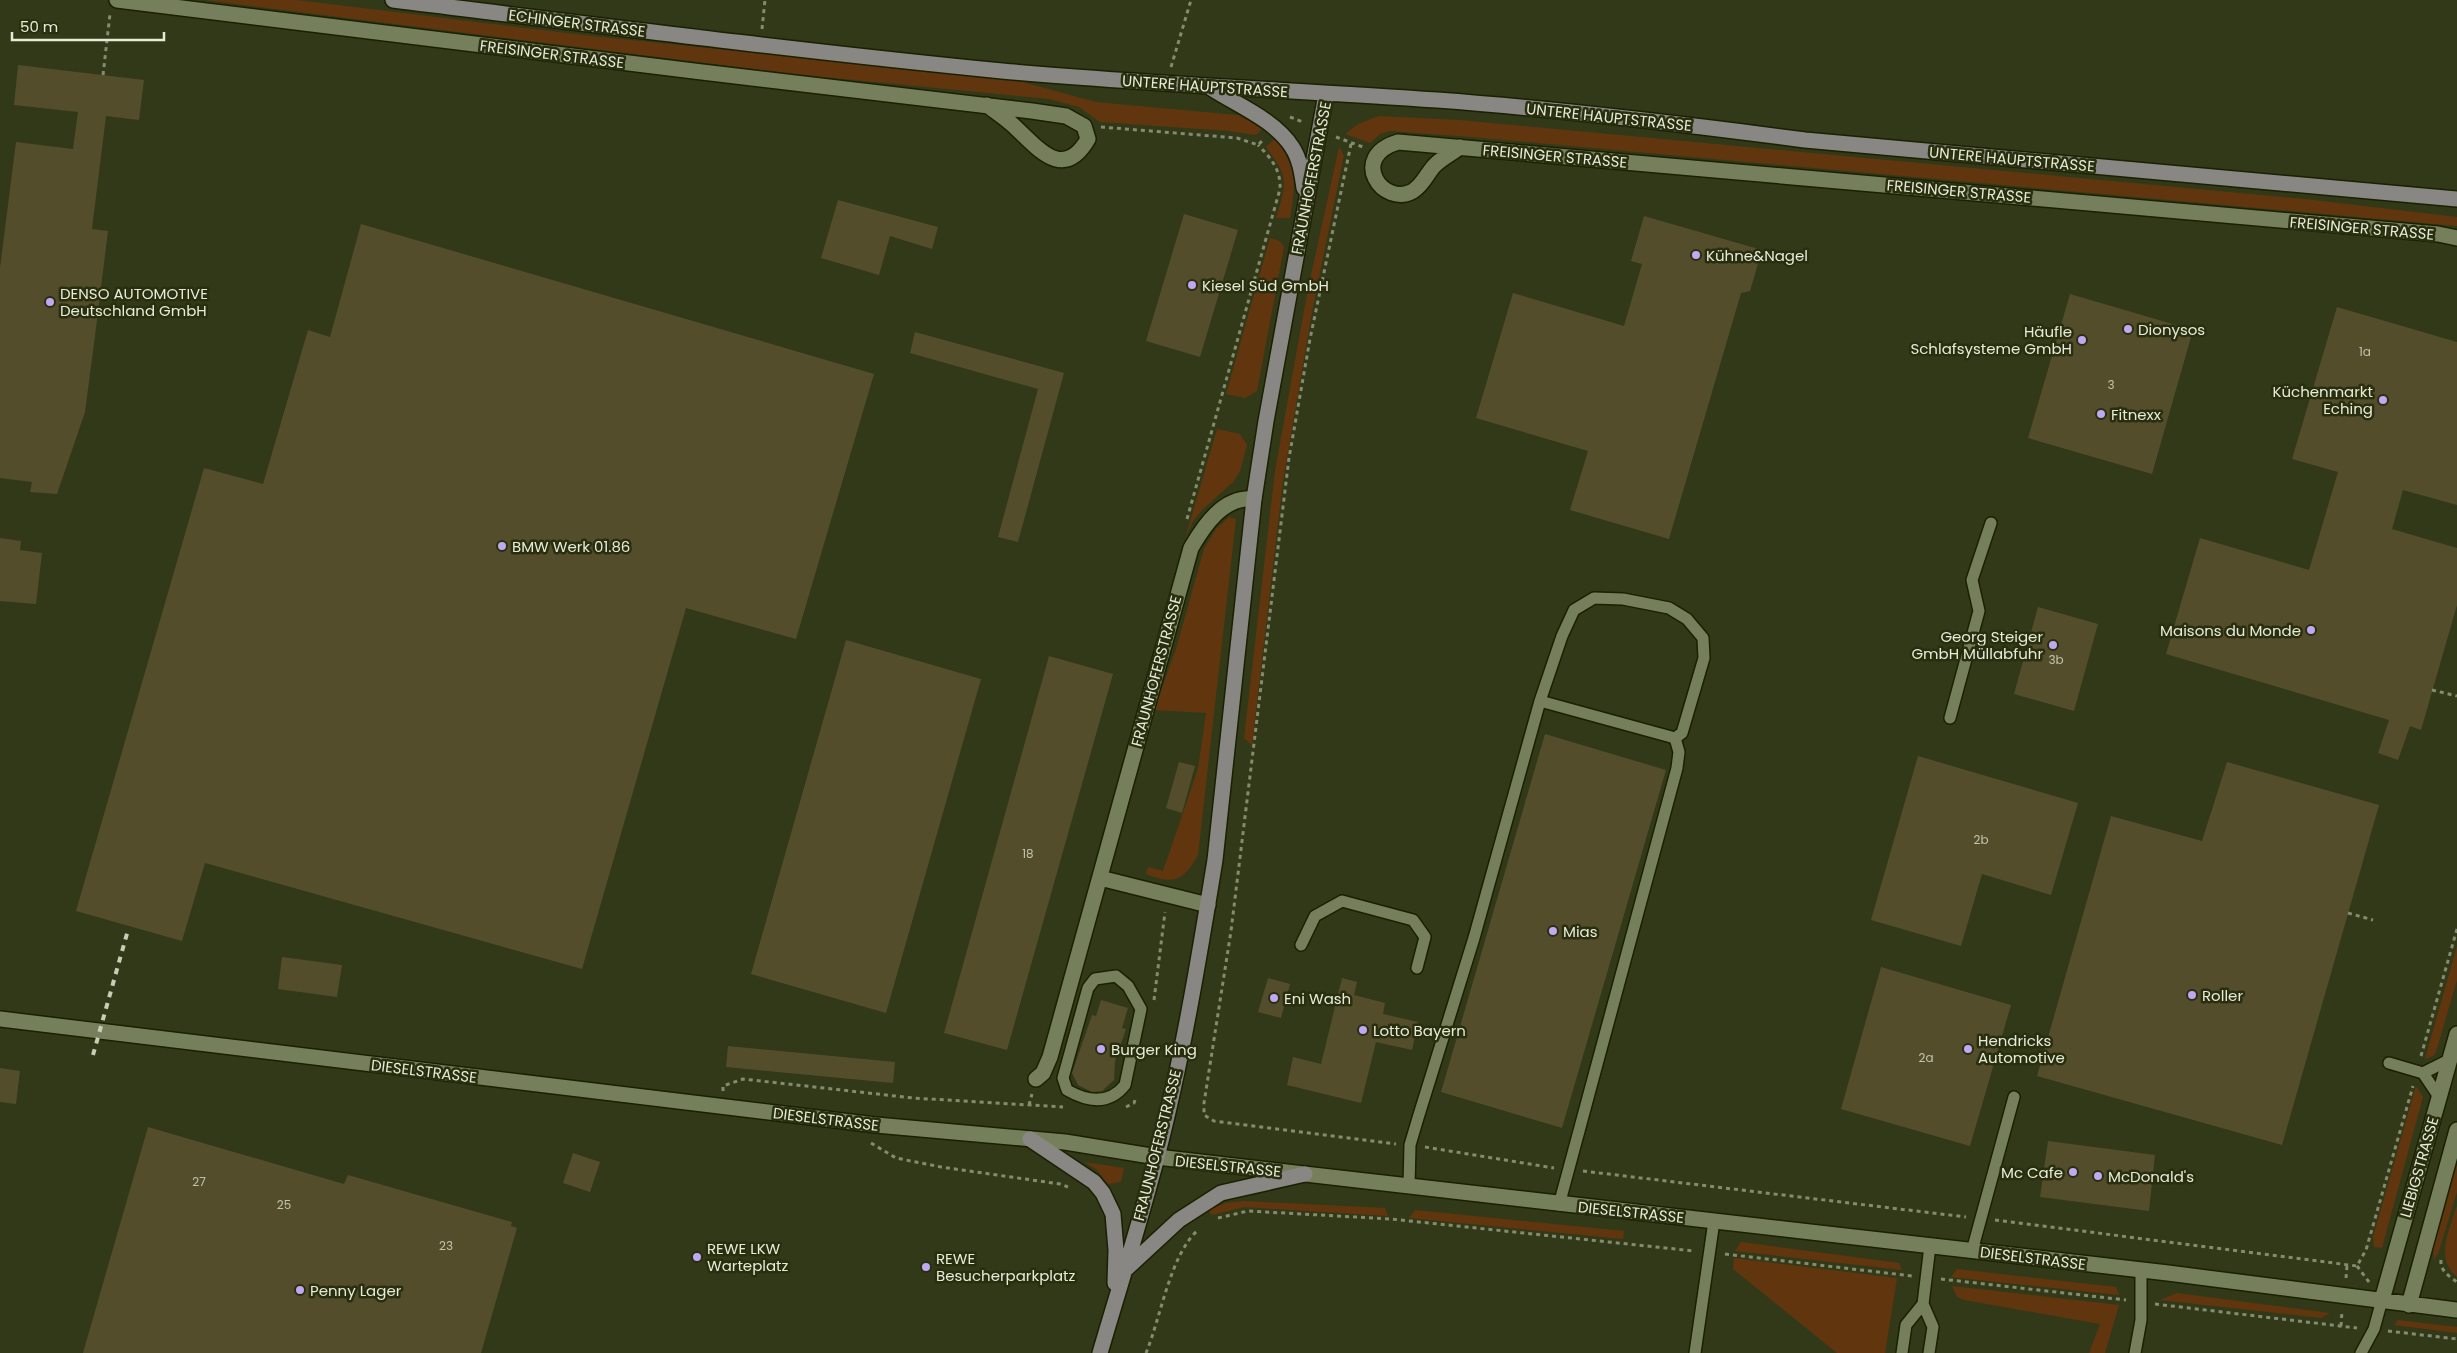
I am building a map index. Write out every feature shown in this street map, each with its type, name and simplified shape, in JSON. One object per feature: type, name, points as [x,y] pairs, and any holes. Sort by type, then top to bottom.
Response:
[{"type":"main road","name":"ECHINGER STRASSE","points":[[393,0],[760,45]]},
{"type":"main road","name":"UNTERE HAUPTSTRASSE","points":[[760,45],[1002,70],[1166,84],[1439,100],[1706,127],[1825,142],[2457,199]]},
{"type":"main road","points":[[1209,87],[1275,128],[1293,147],[1301,166],[1306,201]]},
{"type":"main road","name":"FRAUNHOFERSTRASSE","points":[[1100,1353],[1157,1158],[1208,905],[1215,860],[1254,499],[1326,94]]},
{"type":"main road","points":[[1030,1139],[1094,1182],[1103,1193],[1113,1214],[1116,1250],[1114,1307]]},
{"type":"main road","points":[[1124,1271],[1179,1220],[1221,1193],[1305,1174]]},
{"type":"street","name":"FREISINGER STRASSE","points":[[114,5],[986,105],[1066,116],[1084,126],[1088,139],[1080,154],[1064,160],[1048,156],[1032,146],[1014,126],[986,105]]},
{"type":"street","name":"FREISINGER STRASSE","points":[[1378,152],[1385,146],[1398,142],[2457,238]]},
{"type":"street","points":[[1378,152],[1373,162],[1374,177],[1383,188],[1397,195],[1412,192],[1423,183],[1435,165],[1460,147]]},
{"type":"street","name":"FRAUNHOFERSTRASSE","points":[[1036,1078],[1043,1073],[1050,1057],[1191,548],[1202,529],[1216,514],[1241,498],[1254,499]]},
{"type":"street","points":[[1100,878],[1208,905]]},
{"type":"street","name":"DIESELSTRASSE","points":[[0,1018],[876,1125],[1066,1142],[1157,1158],[2141,1270],[2457,1310]]},
{"type":"street","name":"LIEBIGSTRASSE","points":[[2382,1300],[2457,1034]]},
{"type":"street","name":"LIEBIGSTRASSE","points":[[2409,1305],[2457,1130]]},
{"type":"lane","points":[[1950,718],[1979,611],[1972,580],[1991,523]]},
{"type":"lane","points":[[1409,1186],[1410,1145],[1474,938],[1540,701],[1562,636],[1574,610],[1594,598],[1623,599],[1669,608],[1687,619],[1703,638],[1704,658],[1682,733],[1675,738]]},
{"type":"lane","points":[[1540,701],[1675,738]]},
{"type":"lane","points":[[1559,1205],[1677,768],[1679,752],[1675,738]]},
{"type":"lane","points":[[1301,945],[1315,916],[1342,901],[1413,920],[1425,937],[1417,968]]},
{"type":"lane","points":[[1116,976],[1128,986],[1141,1009],[1125,1085],[1118,1094],[1106,1100],[1079,1097],[1067,1090],[1064,1078],[1088,988],[1095,979],[1116,976]]},
{"type":"lane","points":[[2420,1072],[2450,1060]]},
{"type":"lane","points":[[2390,1063],[2420,1072],[2439,1097]]},
{"type":"lane","points":[[1972,1251],[2014,1097]]},
{"type":"lane","points":[[1695,1353],[1714,1221]]},
{"type":"lane","points":[[1902,1353],[1906,1325],[1923,1304],[1930,1246]]},
{"type":"lane","points":[[2135,1353],[2141,1320],[2141,1270]]},
{"type":"lane","points":[[2361,1353],[2374,1329],[2382,1300]]},
{"type":"lane","points":[[1923,1304],[1933,1327],[1929,1353]]},
{"type":"path","points":[[760,45],[766,0]]},
{"type":"path","points":[[1166,84],[1191,0]]},
{"type":"path","points":[[103,75],[114,5]]},
{"type":"path","points":[[1258,145],[1288,116],[1351,144],[1378,152]]},
{"type":"path","points":[[1084,126],[1237,138],[1258,145],[1272,160],[1281,178],[1280,189],[1184,529]]},
{"type":"path","points":[[1351,144],[1310,338],[1289,458],[1226,970],[1204,1103],[1204,1115],[1214,1121],[1378,1143],[1410,1145],[1568,1170],[1980,1218],[2357,1266],[2366,1250],[2420,1072],[2457,929]]},
{"type":"path","points":[[2432,690],[2457,696]]},
{"type":"path","points":[[2348,913],[2374,920]]},
{"type":"path","points":[[719,1106],[724,1086],[742,1079],[913,1098],[1066,1107]]},
{"type":"path","points":[[1121,1109],[1134,1104]]},
{"type":"path","points":[[864,1141],[872,1143],[896,1158],[941,1167],[1060,1184],[1074,1190]]},
{"type":"path","points":[[1211,1221],[1232,1213],[1248,1211],[1391,1219],[1710,1253],[2457,1339]]},
{"type":"path","points":[[1146,1353],[1159,1320],[1177,1259],[1184,1246],[1200,1229]]},
{"type":"path","points":[[2441,1266],[2446,1275],[2457,1282]]},
{"type":"shaded area","points":[[205,0],[297,0],[592,36],[1011,79],[1096,102],[1237,115],[1251,119],[1264,127],[1256,135],[1229,131],[1100,122],[1079,107],[1049,99],[793,74]]},
{"type":"shaded area","points":[[1379,116],[1459,120],[2305,199],[2457,217],[2457,226],[1471,137],[1390,131],[1380,134],[1370,143],[1345,134],[1358,124]]},
{"type":"shaded area","points":[[1275,138],[1291,167],[1293,176],[1294,185],[1290,218],[1276,218],[1284,181],[1279,166],[1266,147]]},
{"type":"shaded area","points":[[1339,147],[1344,155],[1312,312],[1283,481],[1252,745],[1244,738],[1275,471],[1308,289]]},
{"type":"shaded area","points":[[1270,238],[1280,241],[1284,247],[1257,391],[1245,398],[1226,394]]},
{"type":"shaded area","points":[[1217,429],[1240,434],[1247,445],[1240,471],[1233,482],[1203,509],[1193,521],[1185,539]]},
{"type":"shaded area","points":[[1229,517],[1236,519],[1198,855],[1183,875],[1171,880],[1164,879],[1146,874],[1148,867],[1163,871],[1198,769],[1206,713],[1154,710],[1176,649],[1204,549],[1216,529]]},
{"type":"shaded area","points":[[2457,946],[2457,980],[2436,1052],[2433,1056],[2425,1059]]},
{"type":"shaded area","points":[[2416,1086],[2423,1097],[2382,1248],[2374,1247],[2373,1237]]},
{"type":"shaded area","points":[[1084,1162],[1124,1168],[1121,1182],[1108,1184],[1096,1169]]},
{"type":"shaded area","points":[[2457,1164],[2457,1192],[2439,1251],[2434,1260],[2433,1244]]},
{"type":"shaded area","points":[[1243,1201],[1385,1208],[1388,1216],[1244,1207],[1212,1215],[1208,1210],[1226,1203]]},
{"type":"shaded area","points":[[2457,1205],[2457,1277],[2446,1261],[2445,1252],[2448,1233]]},
{"type":"shaded area","points":[[1415,1210],[1624,1231],[1623,1239],[1409,1218]]},
{"type":"shaded area","points":[[1741,1242],[1899,1263],[1902,1270],[1735,1251]]},
{"type":"shaded area","points":[[1734,1258],[1897,1278],[1885,1353],[1837,1353],[1733,1269]]},
{"type":"shaded area","points":[[1957,1269],[2116,1287],[2119,1295],[1951,1277]]},
{"type":"shaded area","points":[[1952,1286],[2119,1305],[2105,1353],[2089,1353],[2100,1324],[1964,1300],[1957,1297]]},
{"type":"shaded area","points":[[2177,1293],[2330,1313],[2321,1318],[2160,1300]]},
{"type":"shaded area","points":[[2398,1320],[2457,1327],[2457,1333],[2394,1325]]},
{"type":"building","name":"DENSO AUTOMOTIVE Deutschland GmbH","points":[[18,65],[144,80],[139,120],[106,116],[92,229],[108,231],[95,336],[85,412],[57,494],[30,492],[32,482],[0,478],[0,268],[16,142],[73,149],[78,112],[14,105]]},
{"type":"building","points":[[838,200],[938,227],[932,249],[890,236],[879,275],[821,258]]},
{"type":"building","name":"Kiesel Süd GmbH","points":[[1184,214],[1238,230],[1200,357],[1146,341]]},
{"type":"building","points":[[1644,216],[1762,250],[1750,291],[1741,293],[1669,539],[1570,510],[1588,451],[1476,418],[1513,293],[1624,326],[1642,264],[1631,261]]},
{"type":"building","name":"BMW Werk 01.86","points":[[361,224],[874,374],[796,639],[686,608],[582,969],[205,863],[182,941],[76,911],[204,468],[263,484],[308,330],[330,337]]},
{"type":"building","points":[[2070,294],[2193,330],[2152,474],[2028,438]]},
{"type":"building","name":"Maisons du Monde","points":[[2337,307],[2457,342],[2457,505],[2403,490],[2392,529],[2457,548],[2457,605],[2421,730],[2410,726],[2398,760],[2378,753],[2389,720],[2166,654],[2200,538],[2309,570],[2338,472],[2292,459]]},
{"type":"building","points":[[915,332],[1064,373],[1018,542],[998,537],[1038,389],[910,353]]},
{"type":"building","points":[[0,538],[21,541],[20,550],[42,553],[36,604],[0,601]]},
{"type":"building","points":[[2038,607],[2098,624],[2074,711],[2014,694]]},
{"type":"building","points":[[846,640],[981,679],[886,1013],[751,974]]},
{"type":"building","points":[[1049,656],[1113,674],[1007,1050],[944,1033]]},
{"type":"building","name":"Mias","points":[[1545,734],[1666,770],[1562,1128],[1441,1092]]},
{"type":"building","points":[[1918,756],[2078,803],[2051,895],[1982,874],[1961,946],[1871,920]]},
{"type":"building","points":[[1179,762],[1195,766],[1182,813],[1166,808]]},
{"type":"building","name":"Roller","points":[[2227,762],[2379,805],[2282,1145],[2037,1076],[2111,816],[2202,841]]},
{"type":"building","points":[[282,957],[342,965],[337,997],[278,989]]},
{"type":"building","points":[[1881,967],[2011,1005],[1970,1146],[1841,1109]]},
{"type":"building","name":"Eni Wash","points":[[1268,978],[1290,984],[1281,1018],[1258,1012]]},
{"type":"building","points":[[1342,978],[1357,982],[1354,995],[1385,1003],[1383,1014],[1418,1022],[1412,1050],[1376,1042],[1361,1103],[1287,1085],[1293,1057],[1321,1064]]},
{"type":"building","name":"Burger King","points":[[1101,1000],[1128,1008],[1122,1028],[1126,1029],[1115,1061],[1114,1080],[1102,1091],[1092,1092],[1078,1085],[1072,1073],[1092,1015],[1096,1016]]},
{"type":"building","points":[[728,1046],[895,1062],[893,1083],[726,1067]]},
{"type":"building","points":[[0,1068],[20,1071],[16,1104],[0,1102]]},
{"type":"building","name":"Penny Lager","points":[[148,1127],[344,1184],[348,1175],[512,1222],[511,1226],[517,1228],[481,1353],[83,1353]]},
{"type":"building","name":"McDonald's","points":[[2048,1141],[2155,1155],[2149,1211],[2040,1197]]},
{"type":"building","points":[[573,1153],[600,1162],[590,1192],[563,1183]]},
{"type":"railway","points":[[93,1055],[128,930]]},
{"type":"place","name":"Kühne&Nagel","points":[[1696,255]]},
{"type":"place","name":"Kiesel Süd GmbH","points":[[1192,285]]},
{"type":"place","name":"DENSO AUTOMOTIVE Deutschland GmbH","points":[[50,302]]},
{"type":"place","name":"Dionysos","points":[[2128,329]]},
{"type":"place","name":"Häufle Schlafsysteme GmbH","points":[[2082,340]]},
{"type":"place","name":"Küchenmarkt Eching","points":[[2383,400]]},
{"type":"place","name":"Fitnexx","points":[[2101,414]]},
{"type":"place","name":"BMW Werk 01.86","points":[[502,546]]},
{"type":"place","name":"Maisons du Monde","points":[[2311,630]]},
{"type":"place","name":"Georg Steiger GmbH Müllabfuhr","points":[[2053,645]]},
{"type":"place","name":"Mias","points":[[1553,931]]},
{"type":"place","name":"Roller","points":[[2192,995]]},
{"type":"place","name":"Eni Wash","points":[[1274,998]]},
{"type":"place","name":"Lotto Bayern","points":[[1363,1030]]},
{"type":"place","name":"Burger King","points":[[1101,1049]]},
{"type":"place","name":"Hendricks Automotive","points":[[1968,1049]]},
{"type":"place","name":"Mc Cafe","points":[[2073,1172]]},
{"type":"place","name":"McDonald's","points":[[2098,1176]]},
{"type":"place","name":"REWE LKW Warteplatz","points":[[697,1257]]},
{"type":"place","name":"REWE Besucherparkplatz","points":[[926,1267]]},
{"type":"place","name":"Penny Lager","points":[[300,1290]]}]
